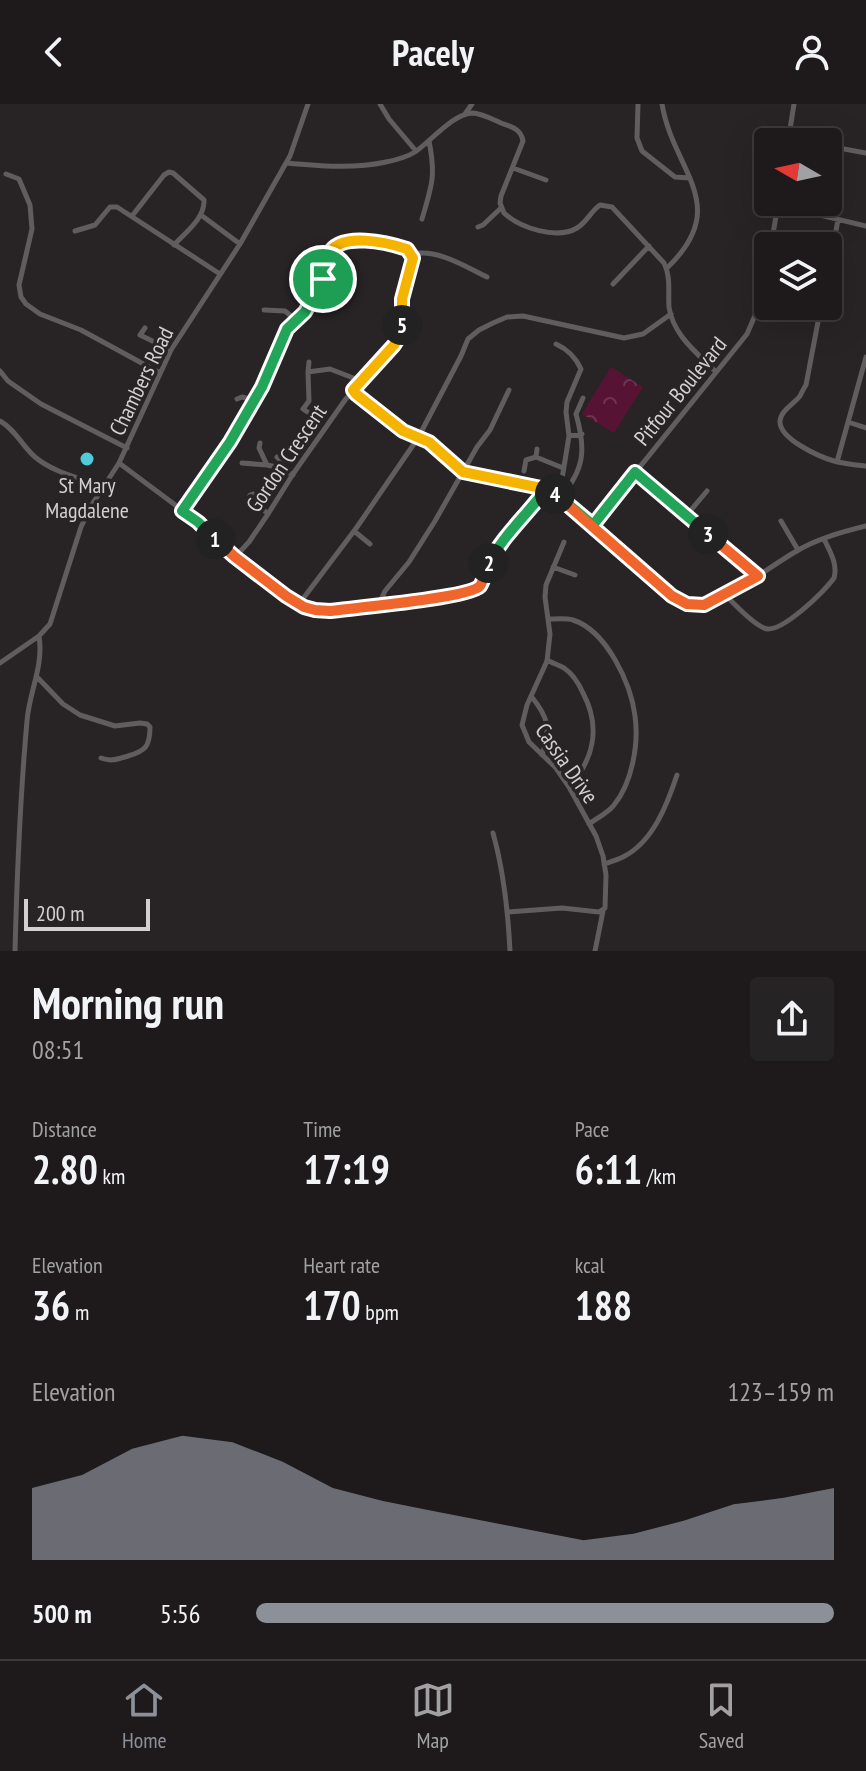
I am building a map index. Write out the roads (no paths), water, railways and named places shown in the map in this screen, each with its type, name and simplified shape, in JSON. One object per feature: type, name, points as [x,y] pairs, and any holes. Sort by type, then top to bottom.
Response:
[{"type":"street","name":"Chambers Road","points":[[0,663],[39,636],[50,624],[81,527],[91,506],[127,448],[171,350],[240,244],[286,163],[308,104]]},
{"type":"street","points":[[380,104],[416,151]]},
{"type":"street","points":[[286,163],[359,166],[387,162],[416,151],[464,115],[472,104]]},
{"type":"street","points":[[638,104],[637,138],[642,151],[675,177],[690,178]]},
{"type":"street","points":[[662,104],[690,178],[698,209],[694,232],[683,252],[667,268]]},
{"type":"street","points":[[790,128],[794,104]]},
{"type":"street","points":[[464,115],[479,114],[519,131],[523,137],[523,145],[501,196],[501,208],[508,217],[539,230],[558,232],[583,224],[600,205],[617,211],[667,268],[671,314],[676,328],[686,343],[716,372]]},
{"type":"street","points":[[422,219],[434,178],[429,140]]},
{"type":"street","points":[[842,149],[866,153]]},
{"type":"street","points":[[513,168],[546,180]]},
{"type":"street","points":[[132,216],[164,175],[173,173],[204,200],[205,205],[201,215],[174,245]]},
{"type":"street","points":[[6,174],[19,179],[30,205],[32,229],[19,285],[26,304],[40,314],[81,330],[160,373]]},
{"type":"street","points":[[75,231],[95,225],[110,207],[117,207],[220,274]]},
{"type":"street","points":[[478,227],[501,208]]},
{"type":"street","points":[[201,215],[240,244]]},
{"type":"street","points":[[823,216],[866,226]]},
{"type":"street","points":[[836,232],[838,220]]},
{"type":"street","points":[[182,511],[230,442],[262,387],[287,329],[305,312],[316,294],[329,253],[335,246],[358,240],[374,241],[407,249],[412,254],[443,256],[487,277]]},
{"type":"street","points":[[613,284],[649,246]]},
{"type":"street","name":"Gordon Crescent","points":[[235,557],[249,542],[331,418],[399,337],[402,330],[402,299],[412,254]]},
{"type":"street","points":[[264,310],[285,311],[296,320]]},
{"type":"street","points":[[299,604],[418,438],[468,339],[479,330],[507,317],[523,316],[624,338],[643,334],[671,314]]},
{"type":"street","name":"Pitfour Boulevard","points":[[593,525],[747,334],[755,320]]},
{"type":"street","points":[[818,320],[806,385],[780,421],[786,435],[793,441],[837,462],[866,466]]},
{"type":"street","points":[[145,328],[140,335],[171,350]]},
{"type":"street","points":[[556,344],[564,347],[581,369],[567,402],[569,436],[558,496]]},
{"type":"street","points":[[837,462],[866,357]]},
{"type":"street","points":[[309,362],[309,401],[303,409],[312,418]]},
{"type":"street","points":[[308,372],[330,369],[361,381]]},
{"type":"street","points":[[0,371],[8,381],[41,404],[127,448]]},
{"type":"street","points":[[353,390],[403,431],[429,442],[463,472],[546,489],[558,496],[680,601],[696,606],[725,595],[798,550],[866,526]]},
{"type":"street","points":[[379,605],[385,591],[409,562],[490,430],[509,390]]},
{"type":"street","points":[[558,496],[570,486],[581,462],[582,434],[576,414],[583,398]]},
{"type":"street","points":[[237,399],[254,400]]},
{"type":"street","points":[[0,421],[10,427],[31,454],[47,466],[103,487]]},
{"type":"street","points":[[848,422],[866,428]]},
{"type":"street","points":[[569,436],[582,434]]},
{"type":"street","points":[[260,443],[259,448],[267,465]]},
{"type":"street","points":[[536,457],[537,449]]},
{"type":"street","points":[[277,457],[282,462],[281,468]]},
{"type":"street","points":[[524,471],[526,460],[536,457],[563,468]]},
{"type":"street","points":[[119,463],[198,522],[235,557],[299,604],[330,611],[429,599],[476,589],[499,544],[546,489]]},
{"type":"street","points":[[242,463],[281,468],[293,475]]},
{"type":"street","points":[[635,472],[758,576]]},
{"type":"street","points":[[686,516],[707,491]]},
{"type":"street","points":[[259,506],[268,514]]},
{"type":"street","points":[[781,521],[798,550]]},
{"type":"street","points":[[354,531],[370,544]]},
{"type":"street","points":[[725,595],[762,628],[770,630],[780,626],[809,604],[834,578],[834,562],[824,539]]},
{"type":"street","name":"Cassia Drive","points":[[564,542],[546,585],[550,634],[547,660],[522,725],[529,742],[556,768],[569,787],[596,836],[604,864],[606,898],[595,951]]},
{"type":"street","points":[[553,567],[575,575]]},
{"type":"street","points":[[549,619],[574,620],[602,641],[618,663],[635,714],[633,761],[626,783],[614,806],[589,824]]},
{"type":"street","points":[[15,951],[24,750],[27,714],[41,655],[39,636]]},
{"type":"street","points":[[547,660],[566,669],[579,683],[593,719],[588,758],[582,772],[569,787]]},
{"type":"street","points":[[37,676],[63,704],[80,715],[115,726],[140,723],[150,727],[148,743],[139,753],[112,761],[101,758]]},
{"type":"street","points":[[531,696],[546,717],[548,739],[542,755]]},
{"type":"street","points":[[604,864],[633,850],[652,830],[677,775]]},
{"type":"street","points":[[493,833],[501,863],[510,951]]},
{"type":"street","points":[[508,912],[562,908],[603,910]]},
{"type":"place","name":"St Mary Magdalene","points":[[87,459]]}]
